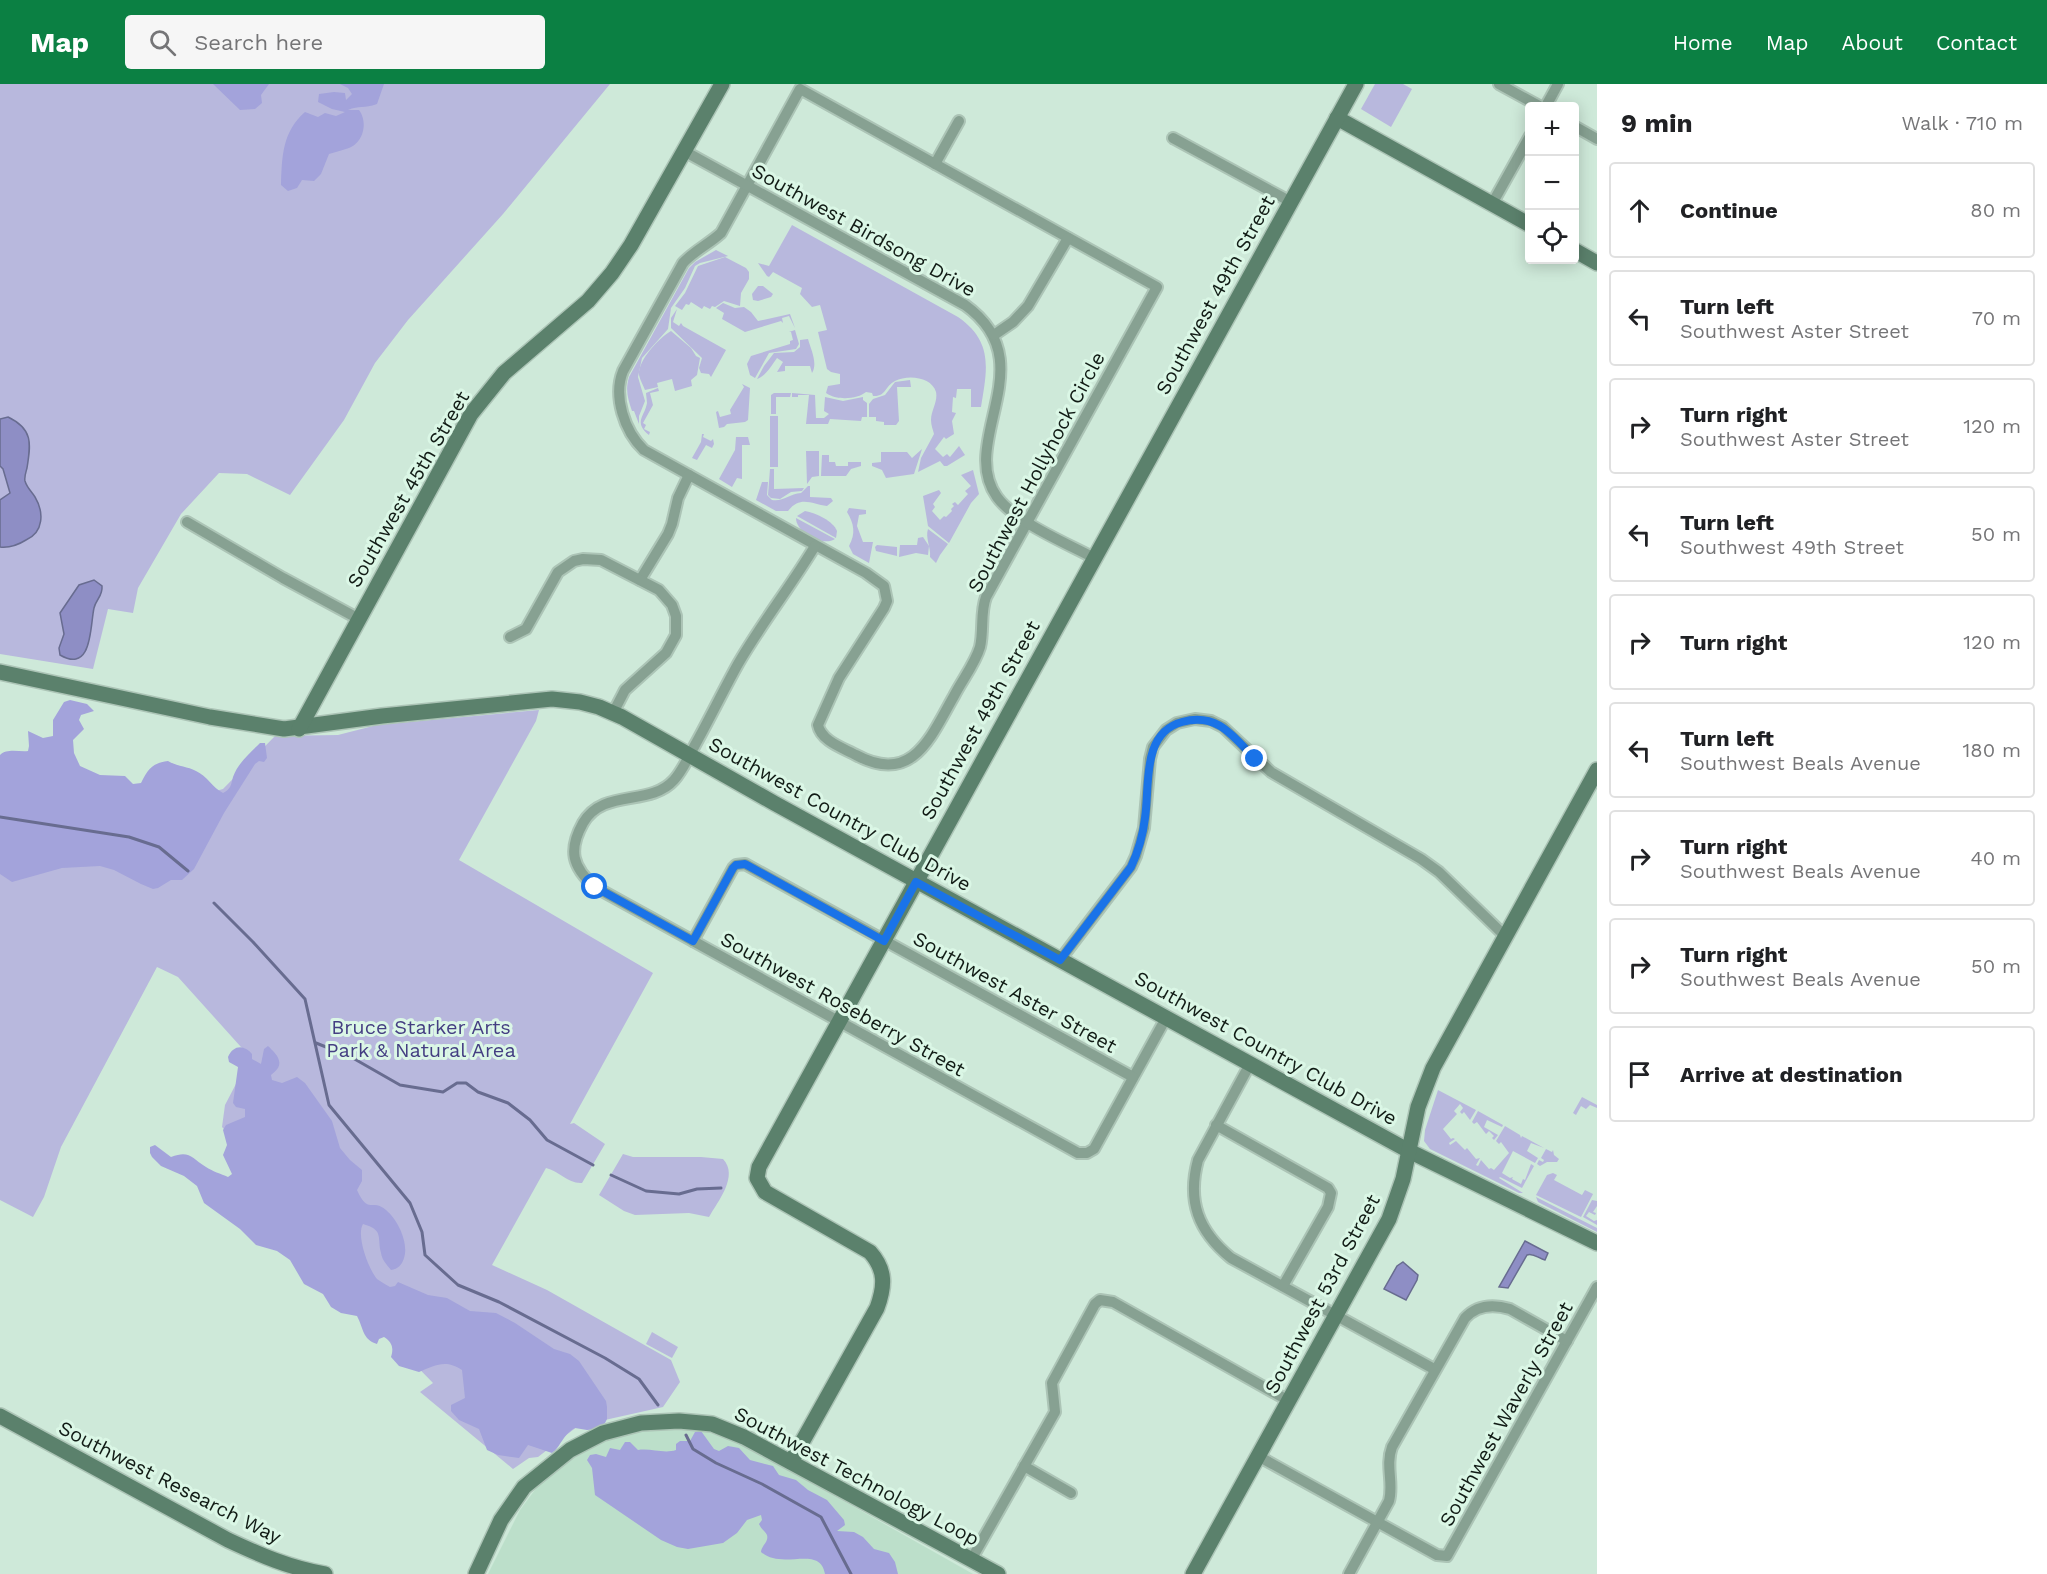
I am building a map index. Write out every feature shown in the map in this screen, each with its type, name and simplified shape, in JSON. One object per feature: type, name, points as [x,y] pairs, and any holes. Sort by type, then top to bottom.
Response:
[{"type":"street","name":"Southwest 45th Street","points":[[299,729],[473,412],[504,373],[588,301],[612,273],[631,245],[722,84]]},
{"type":"street","name":"Southwest 49th Street","points":[[791,1462],[877,1308],[884,1284],[880,1267],[870,1252],[765,1192],[757,1178],[759,1167],[1356,84]]},
{"type":"street","points":[[1499,84],[1532,102]]},
{"type":"street","points":[[1548,102],[1558,84]]},
{"type":"street","name":"Southwest Hollyhock Circle","points":[[800,89],[935,164],[1157,287],[986,597],[982,612],[982,635],[976,655],[926,744],[908,759],[880,764],[864,759],[828,740],[819,732],[818,725],[839,678],[884,608],[887,593],[880,582],[644,450],[628,429],[619,399],[620,379],[683,262],[690,255],[706,247],[721,233],[800,89]]},
{"type":"street","points":[[1337,118],[1525,222]]},
{"type":"street","points":[[935,164],[959,121]]},
{"type":"street","points":[[1579,128],[1597,139]]},
{"type":"street","points":[[1173,138],[1291,202]]},
{"type":"street","points":[[1492,204],[1525,145]]},
{"type":"street","name":"Southwest Birdsong Drive","points":[[684,150],[977,313],[994,335],[1000,368],[988,451],[988,473],[992,487],[1004,505],[1028,522],[1094,558]]},
{"type":"street","points":[[994,335],[1013,322],[1028,306],[1068,238]]},
{"type":"street","points":[[1579,252],[1597,263]]},
{"type":"street","points":[[640,580],[668,534],[678,498],[690,475]]},
{"type":"street","points":[[187,522],[359,619]]},
{"type":"street","name":"Southwest Roseberry Street","points":[[815,546],[742,658],[690,755],[674,780],[662,790],[611,801],[597,807],[585,820],[577,836],[574,857],[580,874],[595,887],[1078,1153],[1087,1153],[1094,1149],[1166,1018]]},
{"type":"street","points":[[510,637],[526,629],[553,580],[565,566],[574,561],[601,560],[659,590],[672,605],[676,616],[676,636],[666,653],[625,690],[613,713]]},
{"type":"street","name":"Southwest Country Club Drive","points":[[0,672],[210,717],[274,728],[299,729],[382,716],[552,699],[580,702],[613,713],[916,882],[1408,1151],[1597,1243]]},
{"type":"street","points":[[1060,960],[1131,867],[1136,856],[1144,828],[1153,747],[1166,730],[1177,723],[1195,719],[1211,721],[1223,727],[1271,772],[1421,859],[1439,872],[1505,936]]},
{"type":"street","name":"Southwest 53rd Street","points":[[1193,1574],[1393,1209],[1403,1179],[1418,1107],[1433,1068],[1597,770]]},
{"type":"street","name":"Southwest Aster Street","points":[[693,941],[733,868],[741,864],[1133,1077]]},
{"type":"street","points":[[1250,1064],[1198,1160],[1194,1193],[1197,1214],[1203,1227],[1220,1249],[1231,1258],[1434,1369]]},
{"type":"street","points":[[1216,1125],[1328,1188],[1331,1194],[1328,1207],[1283,1286]]},
{"type":"street","name":"Southwest Waverly Street","points":[[1378,1522],[1437,1555],[1445,1557],[1449,1554],[1597,1287]]},
{"type":"street","points":[[971,1560],[1055,1412],[1052,1382],[1095,1304],[1100,1300],[1113,1302],[1289,1401]]},
{"type":"street","points":[[1349,1574],[1389,1501],[1391,1490],[1389,1455],[1434,1369],[1465,1318],[1470,1313],[1484,1307],[1500,1306],[1510,1309],[1567,1341]]},
{"type":"street","name":"Southwest Research Way","points":[[0,1416],[228,1540],[292,1567],[326,1574]]},
{"type":"street","name":"Southwest Technology Loop","points":[[476,1574],[501,1520],[524,1487],[570,1450],[603,1433],[641,1422],[679,1421],[712,1424],[744,1437],[998,1574]]},
{"type":"street","points":[[1258,1456],[1378,1522]]},
{"type":"street","points":[[1024,1466],[1071,1493]]},
{"type":"shaded area","points":[[213,84],[269,84],[261,95],[262,103],[255,109],[240,110]]},
{"type":"shaded area","points":[[340,84],[384,84],[377,104],[348,110],[359,110],[362,115],[364,126],[358,141],[349,148],[329,154],[321,174],[314,181],[302,180],[297,188],[288,191],[281,185],[282,165],[285,146],[292,128],[305,112],[318,117],[325,113],[336,116],[345,112],[318,102],[319,94],[334,92],[345,93],[346,100],[352,94],[348,88]]},
{"type":"shaded area","points":[[8,417],[22,427],[28,438],[29,451],[25,481],[38,503],[41,521],[32,536],[17,545],[0,547],[0,500],[10,493],[0,466],[0,419]]},
{"type":"shaded area","points":[[94,580],[102,586],[102,589],[94,608],[88,645],[79,658],[71,659],[60,655],[59,648],[64,634],[60,613],[79,585]]},
{"type":"shaded area","points":[[70,700],[87,704],[94,711],[81,715],[79,720],[84,729],[73,740],[74,753],[80,766],[100,775],[125,776],[133,784],[141,783],[148,770],[154,765],[168,761],[200,773],[223,793],[231,785],[235,772],[245,758],[260,743],[265,743],[267,758],[264,762],[259,761],[255,764],[224,813],[194,869],[182,880],[171,880],[153,889],[114,870],[100,866],[62,868],[12,882],[0,874],[0,755],[10,751],[28,751],[28,731],[43,738],[53,736],[53,720],[64,702]]},
{"type":"shaded area","points":[[268,1046],[279,1061],[278,1068],[271,1075],[272,1080],[282,1083],[297,1077],[305,1083],[332,1121],[340,1148],[362,1170],[362,1181],[357,1190],[361,1198],[367,1204],[377,1205],[386,1210],[395,1220],[401,1232],[405,1246],[404,1258],[396,1269],[391,1270],[382,1258],[377,1232],[363,1224],[361,1236],[364,1252],[377,1279],[390,1287],[395,1286],[398,1282],[428,1295],[447,1298],[470,1311],[496,1313],[554,1349],[570,1354],[579,1361],[606,1401],[607,1419],[605,1423],[597,1429],[575,1428],[567,1434],[552,1453],[528,1445],[519,1458],[498,1455],[487,1450],[479,1429],[459,1420],[451,1411],[451,1405],[465,1398],[462,1370],[446,1364],[435,1365],[419,1372],[399,1366],[391,1357],[392,1345],[387,1339],[384,1337],[379,1339],[377,1344],[372,1342],[364,1333],[357,1316],[341,1313],[331,1307],[323,1294],[304,1284],[290,1260],[277,1251],[256,1245],[240,1229],[204,1203],[197,1186],[184,1176],[161,1166],[152,1157],[150,1147],[155,1145],[171,1157],[186,1155],[228,1177],[232,1174],[223,1155],[227,1145],[223,1130],[226,1125],[245,1117],[245,1109],[236,1107],[233,1103],[238,1067],[229,1062],[228,1057],[233,1050],[242,1047],[252,1054],[252,1059],[261,1064],[264,1049]]},
{"type":"shaded area","points":[[1525,1241],[1548,1253],[1545,1260],[1534,1255],[1527,1255],[1508,1288],[1499,1287]]},
{"type":"shaded area","points":[[1403,1262],[1418,1275],[1406,1300],[1384,1289],[1397,1266]]},
{"type":"shaded area","points":[[669,1427],[698,1429],[741,1443],[973,1574],[488,1574],[520,1510],[540,1483],[596,1444],[632,1432]]},
{"type":"shaded area","points":[[701,1431],[714,1449],[719,1451],[728,1446],[739,1448],[750,1460],[773,1466],[779,1475],[796,1480],[808,1490],[827,1500],[844,1520],[845,1525],[837,1531],[854,1532],[863,1537],[874,1549],[889,1553],[895,1562],[898,1574],[825,1574],[822,1565],[816,1561],[770,1557],[761,1552],[767,1537],[759,1524],[762,1520],[761,1515],[747,1520],[737,1533],[723,1543],[688,1549],[677,1547],[661,1540],[595,1495],[592,1468],[587,1460],[590,1455],[606,1457],[610,1448],[620,1450],[625,1442],[630,1442],[638,1450],[676,1450],[676,1444],[680,1441],[690,1441],[695,1432]]},
{"type":"green space","points":[[0,84],[610,84],[503,214],[408,320],[375,363],[344,420],[290,495],[247,474],[219,473],[181,514],[138,588],[133,613],[108,609],[93,669],[0,654]]},
{"type":"green space","points":[[1375,84],[1403,84],[1412,89],[1391,127],[1361,109]]},
{"type":"green space","points":[[792,225],[958,317],[978,336],[983,347],[986,369],[981,407],[971,407],[971,389],[957,389],[956,398],[953,397],[952,412],[956,413],[952,421],[954,434],[946,439],[944,437],[935,449],[943,457],[947,454],[950,457],[959,446],[965,455],[947,466],[940,461],[918,472],[921,458],[934,434],[931,420],[936,392],[934,387],[925,380],[913,377],[900,379],[877,396],[866,392],[858,396],[841,398],[826,393],[828,386],[840,384],[840,374],[827,369],[818,332],[827,330],[820,305],[812,307],[800,294],[802,288],[773,272],[769,277],[767,276],[758,263],[769,266]]},
{"type":"green space","points":[[716,250],[728,256],[695,266],[685,288],[671,308],[668,329],[642,358],[638,377],[645,401],[639,416],[639,424],[628,398],[629,377],[689,268]]},
{"type":"green space","points":[[725,257],[746,268],[749,272],[749,279],[741,293],[740,306],[724,301],[710,309],[704,306],[702,309],[691,302],[689,305],[686,304],[682,310],[675,306],[685,293],[698,266]]},
{"type":"green space","points":[[758,286],[763,286],[773,294],[771,297],[758,301],[753,300],[752,294]]},
{"type":"green space","points":[[723,303],[735,308],[744,307],[758,321],[790,314],[795,328],[789,316],[782,318],[783,323],[781,321],[745,332],[722,319],[724,313],[716,308]]},
{"type":"green space","points":[[677,309],[673,322],[679,326],[681,323],[726,350],[711,377],[709,374],[701,373],[699,368],[702,358],[671,328],[671,318]]},
{"type":"green space","points":[[795,330],[799,344],[796,349],[769,353],[755,378],[750,375],[747,364],[751,356],[790,344],[793,340],[789,332]]},
{"type":"green space","points":[[671,331],[700,358],[697,375],[691,380],[692,386],[675,391],[672,379],[657,383],[658,387],[645,390],[639,375],[642,363],[655,344]]},
{"type":"green space","points":[[808,339],[814,361],[812,373],[810,366],[785,366],[785,371],[777,372],[783,362],[777,358],[766,373],[757,379],[774,353],[794,352],[800,347],[800,340]]},
{"type":"green space","points":[[910,380],[911,387],[897,387],[899,421],[896,425],[884,425],[884,422],[876,421],[876,417],[869,417],[869,404],[873,399],[885,395],[895,382]]},
{"type":"green space","points":[[742,384],[750,388],[748,420],[719,428],[716,412],[718,411],[720,417],[731,414],[730,410],[744,387]]},
{"type":"green space","points":[[658,388],[659,391],[650,393],[653,405],[643,423],[646,425],[644,429],[650,432],[649,435],[644,430],[642,426],[641,419],[647,403],[646,393]]},
{"type":"green space","points":[[791,393],[790,397],[776,397],[776,414],[771,414],[771,395]]},
{"type":"green space","points":[[792,393],[815,395],[816,418],[824,418],[829,414],[824,411],[825,397],[843,401],[863,397],[867,403],[867,417],[862,417],[861,421],[830,419],[828,424],[806,424],[809,395],[792,397]]},
{"type":"green space","points":[[770,416],[778,416],[778,467],[770,467]]},
{"type":"green space","points":[[702,434],[711,441],[713,439],[714,444],[712,448],[706,445],[697,460],[692,458],[701,442]]},
{"type":"green space","points":[[736,437],[748,437],[750,445],[742,445],[742,479],[737,478],[732,487],[719,479],[735,450]]},
{"type":"green space","points":[[922,449],[914,474],[886,478],[882,470],[872,466],[872,463],[881,462],[881,452],[907,452],[912,458]]},
{"type":"green space","points":[[806,451],[819,451],[819,476],[812,477],[807,484]]},
{"type":"green space","points":[[822,455],[829,455],[829,462],[835,462],[836,466],[848,466],[848,462],[861,462],[861,466],[851,469],[846,476],[821,476]]},
{"type":"green space","points":[[770,469],[774,469],[774,489],[804,488],[802,491],[791,492],[780,499],[771,498],[768,495]]},
{"type":"green space","points":[[973,470],[979,494],[971,503],[949,543],[928,526],[923,496],[939,490],[941,493],[933,504],[935,507],[932,511],[940,520],[946,517],[952,511],[954,506],[952,504],[955,502],[958,505],[968,494],[965,491],[971,486],[961,475]]},
{"type":"green space","points":[[762,482],[768,482],[767,495],[772,500],[801,493],[810,486],[810,497],[831,498],[833,501],[827,506],[802,502],[797,503],[788,511],[776,511],[756,500]]},
{"type":"green space","points":[[849,508],[866,510],[866,514],[859,515],[857,526],[863,542],[873,542],[869,563],[853,554],[849,546],[853,525],[847,512]]},
{"type":"green space","points":[[805,511],[832,524],[837,531],[836,538],[797,516]]},
{"type":"green space","points":[[796,518],[835,539],[824,541],[811,537],[800,529]]},
{"type":"green space","points":[[928,529],[948,544],[936,563],[930,557]]},
{"type":"green space","points":[[923,537],[929,546],[928,555],[916,553],[899,557],[900,545],[917,545],[918,538]]},
{"type":"green space","points":[[877,545],[897,547],[897,556],[876,551]]},
{"type":"green space","name":"Bruce Starker Arts Park & Natural Area","points":[[539,710],[536,721],[459,860],[653,973],[570,1124],[574,1123],[605,1144],[582,1183],[572,1182],[546,1168],[492,1265],[547,1290],[671,1360],[680,1382],[663,1407],[578,1426],[538,1457],[529,1458],[513,1469],[420,1392],[433,1383],[397,1346],[242,1171],[237,1142],[222,1127],[225,1105],[250,1057],[178,977],[157,967],[61,1147],[44,1197],[33,1217],[0,1200],[0,807],[118,818],[223,789],[275,736],[338,735],[377,725]]},
{"type":"green space","points":[[1438,1090],[1476,1110],[1470,1120],[1464,1112],[1462,1114],[1460,1112],[1463,1108],[1460,1104],[1454,1111],[1457,1114],[1443,1129],[1451,1139],[1455,1139],[1449,1143],[1450,1145],[1456,1141],[1465,1150],[1467,1148],[1476,1159],[1480,1158],[1476,1165],[1478,1166],[1481,1160],[1489,1169],[1494,1170],[1509,1153],[1501,1142],[1499,1144],[1496,1141],[1505,1126],[1521,1138],[1522,1136],[1544,1148],[1531,1143],[1527,1151],[1538,1158],[1535,1163],[1513,1151],[1502,1173],[1510,1178],[1513,1177],[1512,1179],[1521,1184],[1531,1164],[1534,1166],[1522,1188],[1499,1178],[1523,1193],[1430,1149],[1424,1141],[1425,1130]]},
{"type":"green space","points":[[1582,1097],[1597,1105],[1597,1108],[1590,1105],[1586,1109],[1581,1106],[1576,1115],[1573,1113]]},
{"type":"green space","points":[[1478,1111],[1503,1125],[1502,1127],[1487,1120],[1484,1127],[1498,1135],[1494,1140],[1492,1138],[1494,1136],[1489,1131],[1486,1134],[1477,1122],[1474,1124],[1472,1122]]},
{"type":"green space","points":[[1546,1149],[1552,1152],[1553,1150],[1554,1155],[1559,1159],[1557,1162],[1547,1162],[1540,1166],[1537,1164],[1539,1160],[1543,1162],[1541,1158]]},
{"type":"green space","points":[[623,1154],[633,1157],[723,1159],[729,1173],[728,1181],[709,1217],[689,1213],[635,1215],[624,1211],[599,1195]]},
{"type":"green space","points":[[1553,1173],[1557,1175],[1554,1180],[1582,1195],[1585,1190],[1593,1194],[1581,1217],[1536,1195],[1547,1175]]},
{"type":"green space","points":[[1536,1197],[1597,1228],[1597,1232],[1538,1202]]},
{"type":"green space","points":[[1592,1200],[1597,1201],[1593,1212],[1596,1213],[1595,1215],[1589,1212],[1586,1216],[1594,1221],[1597,1220],[1597,1225],[1583,1217]]},
{"type":"green space","points":[[652,1332],[678,1347],[672,1358],[646,1344]]},
{"type":"waterway","points":[[0,817],[129,837],[159,847],[188,871]]},
{"type":"waterway","points":[[214,903],[305,999],[329,1105],[410,1203],[422,1232],[425,1255],[458,1285],[499,1302],[605,1358],[639,1379],[658,1405]]},
{"type":"waterway","points":[[316,1043],[351,1057],[400,1085],[443,1092],[457,1083],[466,1083],[478,1092],[508,1103],[530,1120],[547,1140],[593,1165]]},
{"type":"waterway","points":[[611,1175],[646,1191],[679,1194],[697,1189],[721,1188]]},
{"type":"waterway","points":[[686,1435],[693,1449],[716,1463],[762,1484],[821,1517],[851,1574]]},
{"type":"route","points":[[595,887],[693,941],[733,868],[736,865],[745,864],[884,941],[916,882],[1060,960],[1131,867],[1144,828],[1153,747],[1166,730],[1187,720],[1211,721],[1223,727],[1255,759]]}]
